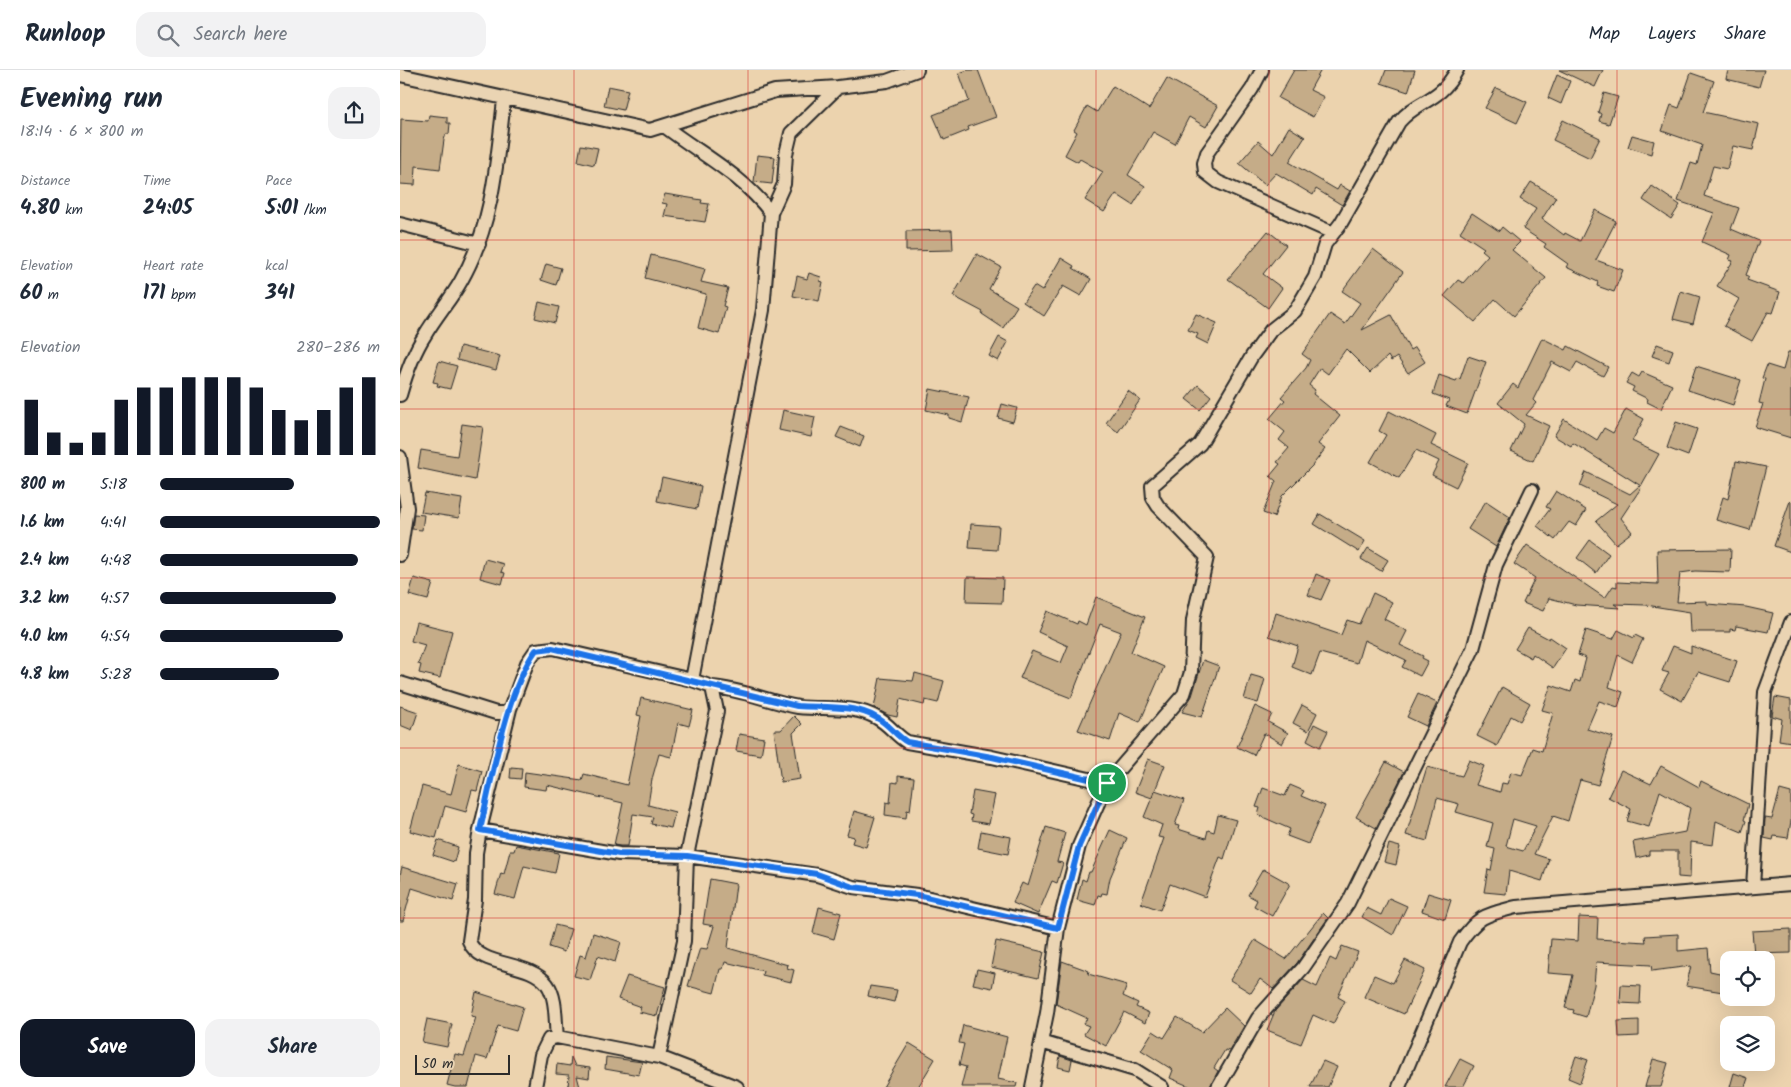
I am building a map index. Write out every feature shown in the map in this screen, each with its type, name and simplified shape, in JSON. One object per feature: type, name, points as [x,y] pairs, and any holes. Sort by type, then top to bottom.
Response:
[{"type":"street","points":[[400,75],[504,100],[650,130],[775,90],[838,87],[887,81],[917,70]]},
{"type":"street","points":[[1262,70],[1252,89],[1207,152],[1204,163],[1205,172],[1218,182],[1333,233]]},
{"type":"street","points":[[1032,1087],[1047,1012],[1058,928],[1079,846],[1107,783],[1184,694],[1191,672],[1193,620],[1207,557],[1158,506],[1153,498],[1152,486],[1200,444],[1252,356],[1271,330],[1296,311],[1314,277],[1325,244],[1341,224],[1399,122],[1406,114],[1436,96],[1448,85],[1457,70]]},
{"type":"street","points":[[692,680],[763,310],[771,213],[784,184],[786,154],[791,133],[838,87]]},
{"type":"street","points":[[400,395],[407,370],[424,336],[462,281],[479,244],[495,187],[504,100]]},
{"type":"street","points":[[664,126],[690,146],[726,167],[758,196],[771,213]]},
{"type":"street","points":[[400,224],[479,244]]},
{"type":"street","points":[[400,457],[407,508],[400,555]]},
{"type":"street","points":[[1218,1087],[1258,1018],[1303,968],[1348,903],[1473,649],[1496,564],[1532,490]]},
{"type":"street","points":[[1753,887],[1766,692],[1791,622]]},
{"type":"street","points":[[556,1037],[553,997],[548,984],[527,969],[478,953],[471,947],[469,941],[475,900],[480,830],[510,709],[527,663],[536,650],[552,648],[797,706],[830,707],[861,712],[877,717],[897,736],[907,742],[992,757],[1107,783]]},
{"type":"street","points":[[400,683],[496,713],[505,713],[510,709]]},
{"type":"street","points":[[659,1057],[684,941],[687,856],[717,711],[712,687]]},
{"type":"street","points":[[480,830],[619,854],[687,856],[817,874],[853,887],[917,895],[1058,928]]},
{"type":"street","points":[[1399,1087],[1460,942],[1471,926],[1483,916],[1516,907],[1791,884]]},
{"type":"street","points":[[534,1087],[541,1055],[549,1039],[556,1037],[659,1057],[737,1087]]},
{"type":"street","points":[[1041,1042],[1134,1070],[1162,1087]]},
{"type":"building","points":[[968,70],[978,70],[996,117],[968,127],[969,130],[944,140],[933,115],[969,101],[959,73]]},
{"type":"building","points":[[1294,70],[1321,70],[1310,90],[1324,97],[1313,117],[1278,98]]},
{"type":"building","points":[[1386,70],[1415,70],[1408,92],[1381,83]]},
{"type":"building","points":[[1559,70],[1603,70],[1595,87]]},
{"type":"building","points":[[1728,70],[1764,70],[1759,87],[1726,79]]},
{"type":"building","points":[[1691,73],[1714,81],[1703,112],[1759,124],[1753,150],[1733,146],[1727,169],[1713,166],[1704,196],[1739,208],[1731,229],[1759,241],[1746,275],[1749,277],[1747,280],[1780,292],[1773,313],[1768,312],[1752,341],[1724,326],[1739,299],[1717,286],[1733,261],[1729,260],[1731,255],[1702,242],[1714,213],[1678,201],[1691,163],[1697,165],[1702,145],[1662,131],[1671,105],[1679,108]]},
{"type":"building","points":[[1557,75],[1570,81],[1561,104],[1548,98]]},
{"type":"building","points":[[1167,78],[1218,106],[1206,127],[1189,117],[1175,144],[1153,132],[1128,175],[1145,186],[1133,205],[1116,194],[1104,212],[1085,200],[1103,172],[1080,159],[1078,162],[1065,155],[1077,132],[1074,130],[1087,106],[1097,112],[1113,86],[1149,109]]},
{"type":"building","points":[[608,86],[628,90],[623,110],[604,106]]},
{"type":"building","points":[[1496,88],[1527,102],[1517,123],[1485,108]]},
{"type":"building","points":[[1604,93],[1618,97],[1609,124],[1599,121],[1601,114],[1598,112]]},
{"type":"building","points":[[429,115],[447,117],[447,123],[450,123],[449,134],[446,134],[444,140],[440,169],[416,166],[415,185],[400,184],[401,119],[428,121]]},
{"type":"building","points":[[1563,120],[1600,138],[1590,158],[1553,140]]},
{"type":"building","points":[[1289,127],[1305,137],[1289,162],[1337,190],[1340,185],[1350,191],[1342,205],[1316,189],[1313,195],[1276,173],[1265,185],[1239,163],[1258,141],[1273,154]]},
{"type":"building","points":[[1632,135],[1654,141],[1651,154],[1628,147]]},
{"type":"building","points":[[581,145],[598,148],[594,165],[578,161]]},
{"type":"building","points":[[757,155],[775,157],[772,184],[754,182]]},
{"type":"building","points":[[1531,182],[1556,197],[1542,219],[1564,235],[1565,233],[1580,241],[1595,210],[1616,221],[1596,260],[1623,270],[1614,292],[1597,286],[1598,282],[1566,267],[1568,264],[1544,247],[1546,244],[1523,229],[1536,209],[1520,199]]},
{"type":"building","points":[[1652,186],[1680,205],[1671,219],[1643,200]]},
{"type":"building","points":[[665,194],[702,200],[701,203],[709,204],[705,222],[664,216],[667,204],[662,203]]},
{"type":"building","points":[[1472,213],[1499,231],[1502,227],[1520,242],[1512,250],[1546,278],[1514,316],[1495,299],[1475,322],[1444,296],[1458,280],[1463,283],[1488,255],[1482,250],[1484,248],[1460,232]]},
{"type":"building","points":[[952,230],[953,250],[906,251],[906,231]]},
{"type":"building","points":[[1268,231],[1286,245],[1263,274],[1282,288],[1268,308],[1228,279]]},
{"type":"building","points":[[1373,249],[1403,272],[1362,330],[1391,315],[1410,350],[1415,347],[1425,362],[1408,373],[1397,357],[1391,361],[1388,356],[1370,373],[1346,349],[1328,374],[1320,368],[1309,385],[1315,390],[1313,394],[1340,416],[1318,444],[1325,449],[1312,466],[1282,496],[1274,517],[1263,513],[1276,481],[1270,476],[1280,464],[1277,462],[1289,448],[1279,440],[1285,432],[1269,419],[1285,400],[1281,397],[1306,368],[1310,360],[1302,354],[1330,314],[1345,324],[1360,303],[1342,291]]},
{"type":"building","points":[[977,254],[1001,267],[989,289],[1017,306],[1003,328],[982,314],[983,312],[953,296]]},
{"type":"building","points":[[651,255],[705,269],[701,282],[728,288],[723,306],[726,307],[719,334],[698,328],[706,294],[645,278]]},
{"type":"building","points":[[1061,258],[1091,279],[1081,296],[1063,286],[1044,316],[1023,302],[1034,286],[1042,291]]},
{"type":"building","points":[[546,264],[561,268],[556,285],[541,280]]},
{"type":"building","points":[[809,273],[821,277],[820,281],[823,282],[819,301],[793,296],[797,276],[807,279]]},
{"type":"building","points":[[1681,291],[1700,297],[1693,324],[1673,319]]},
{"type":"building","points":[[539,302],[559,307],[555,323],[535,318]]},
{"type":"building","points":[[1196,314],[1217,323],[1208,344],[1196,338],[1198,334],[1188,330]]},
{"type":"building","points":[[999,337],[1008,342],[998,361],[989,356]]},
{"type":"building","points":[[1542,338],[1566,350],[1568,346],[1608,367],[1603,376],[1577,362],[1571,372],[1552,362],[1533,400],[1536,403],[1526,415],[1549,426],[1533,461],[1511,451],[1524,424],[1498,403],[1513,384],[1518,388]]},
{"type":"building","points":[[1657,344],[1673,350],[1669,362],[1652,356]]},
{"type":"building","points":[[460,346],[500,356],[496,370],[457,360]]},
{"type":"building","points":[[1788,352],[1791,352],[1791,438],[1755,427],[1763,404],[1759,403],[1765,379],[1762,378],[1767,365],[1783,370]]},
{"type":"building","points":[[1468,356],[1486,362],[1467,414],[1446,406],[1449,400],[1433,394],[1439,375],[1456,381],[1458,378],[1460,379]]},
{"type":"building","points":[[439,361],[457,366],[450,389],[437,386],[438,383],[433,382]]},
{"type":"building","points":[[1696,366],[1741,380],[1733,405],[1688,390]]},
{"type":"building","points":[[1642,372],[1672,385],[1661,409],[1647,402],[1648,399],[1632,391],[1634,387],[1626,383],[1632,373],[1639,377]]},
{"type":"building","points":[[1198,385],[1211,396],[1200,410],[1186,399]]},
{"type":"building","points":[[930,389],[969,397],[962,422],[949,418],[949,415],[926,410]]},
{"type":"building","points":[[1128,391],[1140,400],[1118,432],[1106,423]]},
{"type":"building","points":[[1002,404],[1017,408],[1013,422],[998,418]]},
{"type":"building","points":[[1626,409],[1644,419],[1632,441],[1659,454],[1641,486],[1573,443],[1571,446],[1554,436],[1564,419],[1597,440],[1604,428],[1613,433]]},
{"type":"building","points":[[783,410],[815,417],[811,437],[779,430]]},
{"type":"building","points":[[1389,411],[1436,435],[1431,445],[1468,463],[1456,487],[1432,475],[1439,461],[1416,450],[1399,478],[1370,462],[1386,435],[1379,431]]},
{"type":"building","points":[[1676,422],[1697,429],[1688,456],[1667,448]]},
{"type":"building","points":[[462,424],[483,427],[475,480],[418,468],[421,450],[457,456]]},
{"type":"building","points":[[841,427],[864,436],[860,447],[836,437]]},
{"type":"building","points":[[1736,461],[1766,467],[1750,530],[1716,520],[1723,497],[1728,499]]},
{"type":"building","points":[[1586,472],[1630,494],[1639,486],[1641,488],[1621,518],[1632,532],[1616,544],[1596,521],[1617,504],[1580,486]]},
{"type":"building","points":[[662,477],[701,486],[697,509],[657,501]]},
{"type":"building","points":[[1556,491],[1586,510],[1576,526],[1569,522],[1555,540],[1537,526],[1550,509],[1546,507]]},
{"type":"building","points":[[425,493],[462,499],[459,518],[421,512]]},
{"type":"building","points":[[1486,501],[1510,517],[1496,547],[1468,529]]},
{"type":"building","points":[[1791,502],[1791,552],[1774,546]]},
{"type":"building","points":[[414,514],[424,515],[422,530],[412,529]]},
{"type":"building","points":[[1320,514],[1365,541],[1359,552],[1314,524]]},
{"type":"building","points":[[971,524],[999,526],[997,550],[969,548]]},
{"type":"building","points":[[1590,540],[1609,554],[1596,573],[1577,558]]},
{"type":"building","points":[[1527,545],[1605,598],[1613,586],[1617,587],[1617,582],[1658,584],[1657,550],[1731,549],[1730,572],[1695,571],[1680,573],[1677,602],[1707,601],[1707,604],[1746,607],[1773,613],[1768,632],[1736,626],[1735,630],[1730,629],[1730,632],[1691,632],[1690,612],[1646,605],[1614,604],[1620,608],[1576,605],[1549,598],[1543,611],[1523,603],[1535,578],[1514,564]]},
{"type":"building","points":[[1368,548],[1388,560],[1381,571],[1361,559]]},
{"type":"building","points":[[485,559],[504,564],[501,572],[505,573],[502,584],[480,578]]},
{"type":"building","points":[[1316,574],[1330,580],[1321,600],[1308,595]]},
{"type":"building","points":[[967,577],[1003,578],[1002,603],[966,602]]},
{"type":"building","points":[[414,578],[433,583],[428,600],[409,595]]},
{"type":"building","points":[[1373,593],[1392,602],[1384,619],[1407,631],[1400,645],[1423,656],[1422,658],[1428,661],[1420,676],[1402,667],[1406,660],[1364,640],[1357,663],[1320,653],[1312,675],[1292,667],[1298,646],[1269,636],[1276,613],[1341,635],[1347,620],[1359,624]]},
{"type":"building","points":[[1096,597],[1145,617],[1131,652],[1164,667],[1140,722],[1119,713],[1110,741],[1078,730],[1121,632],[1100,624],[1071,698],[1020,678],[1032,651],[1061,663],[1068,646],[1038,632],[1047,611],[1077,624],[1078,621],[1086,625]]},
{"type":"building","points":[[416,622],[452,631],[440,678],[419,673],[421,665],[418,664],[425,645],[411,641]]},
{"type":"building","points":[[1528,628],[1549,639],[1550,637],[1566,648],[1553,668],[1533,654],[1531,658],[1515,649]]},
{"type":"building","points":[[1586,630],[1613,639],[1618,630],[1634,638],[1635,635],[1643,639],[1632,662],[1618,655],[1609,687],[1623,692],[1618,707],[1599,701],[1587,729],[1613,737],[1598,785],[1580,780],[1568,821],[1553,816],[1534,854],[1549,859],[1542,881],[1509,871],[1506,894],[1484,892],[1488,869],[1491,870],[1495,849],[1487,847],[1493,823],[1456,812],[1459,804],[1437,798],[1427,841],[1406,835],[1427,767],[1462,776],[1469,760],[1484,766],[1476,785],[1500,792],[1502,783],[1507,784],[1511,772],[1522,775],[1533,748],[1542,751],[1553,713],[1542,710],[1551,685],[1571,692],[1575,680],[1580,682],[1586,658],[1578,655]],"holes":[[[1513,819],[1536,826],[1523,851],[1506,846]]]},
{"type":"building","points":[[1673,646],[1691,653],[1691,646],[1737,661],[1730,682],[1698,672],[1682,701],[1660,689],[1669,673],[1662,671]]},
{"type":"building","points":[[1203,660],[1219,666],[1202,717],[1182,712],[1192,696]]},
{"type":"building","points":[[915,673],[944,681],[938,703],[925,700],[924,705],[900,699],[897,717],[874,708],[880,678],[913,681]]},
{"type":"building","points":[[1251,675],[1265,679],[1258,703],[1244,699]]},
{"type":"building","points":[[1502,687],[1530,703],[1520,721],[1511,716],[1497,746],[1477,736]]},
{"type":"building","points":[[1418,694],[1437,703],[1426,726],[1407,717]]},
{"type":"building","points":[[1775,697],[1791,700],[1791,742],[1779,740],[1782,719],[1772,716]]},
{"type":"building","points":[[641,698],[693,710],[689,726],[678,723],[671,757],[659,754],[652,779],[648,805],[675,812],[671,828],[651,824],[653,817],[633,814],[628,846],[620,846],[614,845],[623,803],[547,785],[546,790],[524,787],[525,772],[582,780],[584,774],[627,785],[641,716],[637,715]]},
{"type":"building","points":[[1302,705],[1317,713],[1308,731],[1293,723]]},
{"type":"building","points":[[400,706],[418,712],[412,730],[400,725]]},
{"type":"building","points":[[1255,706],[1272,714],[1268,722],[1288,733],[1282,744],[1264,733],[1254,755],[1237,747]]},
{"type":"building","points":[[794,716],[802,724],[793,733],[800,779],[781,782],[774,730],[781,730]]},
{"type":"building","points":[[1314,724],[1328,731],[1320,747],[1307,740]]},
{"type":"building","points":[[739,734],[764,738],[761,755],[736,751]]},
{"type":"building","points":[[1148,759],[1165,765],[1152,798],[1135,792]]},
{"type":"building","points":[[1386,762],[1404,772],[1376,828],[1356,817]]},
{"type":"building","points":[[459,764],[482,771],[477,791],[472,790],[466,812],[445,806],[436,838],[410,831],[422,786],[451,794]]},
{"type":"building","points":[[1661,766],[1699,787],[1701,781],[1748,804],[1744,820],[1746,821],[1742,832],[1716,821],[1713,845],[1691,842],[1690,878],[1678,877],[1678,851],[1649,851],[1649,855],[1636,858],[1633,842],[1685,832],[1690,808],[1660,791],[1649,827],[1627,821],[1631,809],[1608,797],[1621,770],[1651,784]]},
{"type":"building","points":[[511,767],[522,768],[521,779],[510,778]]},
{"type":"building","points":[[898,776],[914,778],[910,811],[907,810],[906,818],[885,815],[886,802],[890,803],[892,782],[898,783]]},
{"type":"building","points":[[1290,785],[1304,791],[1301,796],[1325,806],[1308,844],[1287,836],[1290,829],[1258,815],[1260,808],[1256,807],[1263,788],[1285,796]]},
{"type":"building","points":[[1155,790],[1184,800],[1175,825],[1179,826],[1178,829],[1206,838],[1208,830],[1214,832],[1218,815],[1236,820],[1224,859],[1220,857],[1205,897],[1170,884],[1160,910],[1141,903],[1164,838],[1158,837],[1162,825],[1144,817]]},
{"type":"building","points":[[1780,790],[1791,793],[1791,821],[1788,838],[1774,836],[1773,840],[1764,838],[1765,818],[1772,819]]},
{"type":"building","points":[[973,791],[995,795],[989,824],[971,821],[972,815],[969,814]]},
{"type":"building","points":[[854,811],[875,817],[866,847],[852,843],[854,837],[847,835]]},
{"type":"building","points":[[1046,827],[1065,833],[1057,862],[1063,863],[1057,883],[1052,881],[1038,914],[1013,903],[1022,883],[1028,886]]},
{"type":"building","points":[[1110,830],[1127,838],[1110,878],[1107,894],[1102,893],[1101,896],[1098,895],[1095,905],[1077,900],[1082,879],[1086,881]]},
{"type":"building","points":[[981,831],[1011,837],[1008,854],[978,848]]},
{"type":"building","points":[[438,840],[458,847],[454,862],[433,855]]},
{"type":"building","points":[[1389,844],[1400,847],[1396,865],[1384,862]]},
{"type":"building","points":[[516,845],[559,853],[555,873],[524,866],[515,899],[495,894],[501,873],[504,874],[510,851],[514,851]]},
{"type":"building","points":[[402,867],[458,884],[453,901],[412,888],[403,921],[400,921],[400,875]]},
{"type":"building","points":[[1263,869],[1290,884],[1272,916],[1254,906],[1257,900],[1248,895]]},
{"type":"building","points":[[710,879],[736,884],[728,948],[788,965],[787,968],[794,970],[791,982],[762,975],[763,971],[725,962],[723,969],[720,969],[714,993],[688,986],[700,948],[707,949],[714,926],[703,924]]},
{"type":"building","points":[[1428,893],[1451,900],[1445,919],[1422,911]]},
{"type":"building","points":[[1389,898],[1407,906],[1393,935],[1362,917],[1367,908],[1381,915]]},
{"type":"building","points":[[819,907],[841,913],[834,939],[813,933]]},
{"type":"building","points":[[1323,913],[1328,918],[1297,963],[1273,989],[1260,979],[1251,993],[1230,980],[1255,940],[1286,959]]},
{"type":"building","points":[[1579,917],[1598,918],[1597,939],[1646,942],[1645,936],[1678,934],[1678,951],[1708,948],[1710,971],[1720,973],[1720,992],[1686,986],[1691,966],[1652,971],[1651,965],[1596,962],[1594,985],[1586,1017],[1573,1013],[1574,1010],[1565,1008],[1573,975],[1548,973],[1551,939],[1578,941]]},
{"type":"building","points":[[555,925],[571,929],[564,952],[549,947]]},
{"type":"building","points":[[1791,929],[1791,953],[1754,951],[1752,931]]},
{"type":"building","points":[[593,933],[621,942],[615,962],[598,956],[590,980],[574,976],[580,955],[586,957]]},
{"type":"building","points":[[996,941],[1044,952],[1038,978],[991,967]]},
{"type":"building","points":[[1342,946],[1358,952],[1338,997],[1345,1001],[1333,1024],[1313,1015],[1301,1044],[1267,1030],[1275,1011],[1303,980],[1317,987],[1330,958],[1336,961]]},
{"type":"building","points":[[1405,960],[1425,970],[1404,1014],[1364,997],[1374,975],[1393,983]]},
{"type":"building","points":[[1062,961],[1089,971],[1088,974],[1127,985],[1123,996],[1138,1003],[1136,1007],[1149,1013],[1145,1023],[1124,1012],[1106,1046],[1084,1034],[1089,1026],[1084,1024],[1087,1018],[1056,1004]]},
{"type":"building","points":[[977,969],[995,973],[992,988],[973,984]]},
{"type":"building","points":[[627,976],[665,987],[657,1016],[639,1012],[641,1007],[618,999]]},
{"type":"building","points":[[1621,985],[1641,986],[1640,1004],[1620,1003]]},
{"type":"building","points":[[870,986],[897,990],[894,1002],[868,996]]},
{"type":"building","points":[[476,992],[523,1007],[516,1031],[498,1026],[487,1059],[476,1056],[468,1087],[447,1085],[455,1054],[464,1056],[476,1017],[471,1016]]},
{"type":"building","points":[[1225,1008],[1244,1026],[1229,1051],[1225,1050],[1214,1068],[1218,1071],[1210,1087],[1191,1087],[1170,1078],[1173,1070],[1141,1050],[1153,1031],[1164,1038],[1177,1017],[1202,1032]]},
{"type":"building","points":[[427,1019],[452,1024],[447,1047],[422,1042]]},
{"type":"building","points":[[1639,1020],[1639,1036],[1619,1037],[1618,1021]]},
{"type":"building","points":[[963,1025],[1007,1037],[998,1079],[1017,1083],[1016,1087],[961,1087],[966,1067],[959,1065],[964,1044],[959,1043]]},
{"type":"building","points":[[909,1043],[935,1059],[918,1087],[883,1087]]},
{"type":"building","points":[[1060,1056],[1072,1060],[1070,1070],[1058,1067]]},
{"type":"building","points":[[1576,1056],[1588,1060],[1580,1083],[1568,1078]]},
{"type":"building","points":[[571,1057],[575,1066],[590,1068],[589,1078],[577,1076],[580,1087],[568,1087],[569,1075],[556,1074],[557,1064],[570,1066]]},
{"type":"building","points":[[606,1057],[642,1062],[639,1075],[605,1069]]},
{"type":"building","points":[[1460,1059],[1474,1066],[1463,1087],[1445,1087]]},
{"type":"building","points":[[1653,1059],[1668,1063],[1661,1087],[1645,1087]]},
{"type":"building","points":[[1323,1061],[1337,1067],[1328,1087],[1310,1087]]},
{"type":"building","points":[[1734,1073],[1748,1078],[1745,1087],[1730,1087]]},
{"type":"route","points":[[552,648],[797,706],[811,708],[830,707],[861,712],[877,717],[897,736],[907,742],[992,757],[1107,783],[1079,846],[1058,928],[917,895],[853,887],[817,874],[736,865],[687,856],[619,854],[480,830],[510,709],[527,663],[536,650],[552,648]]}]
